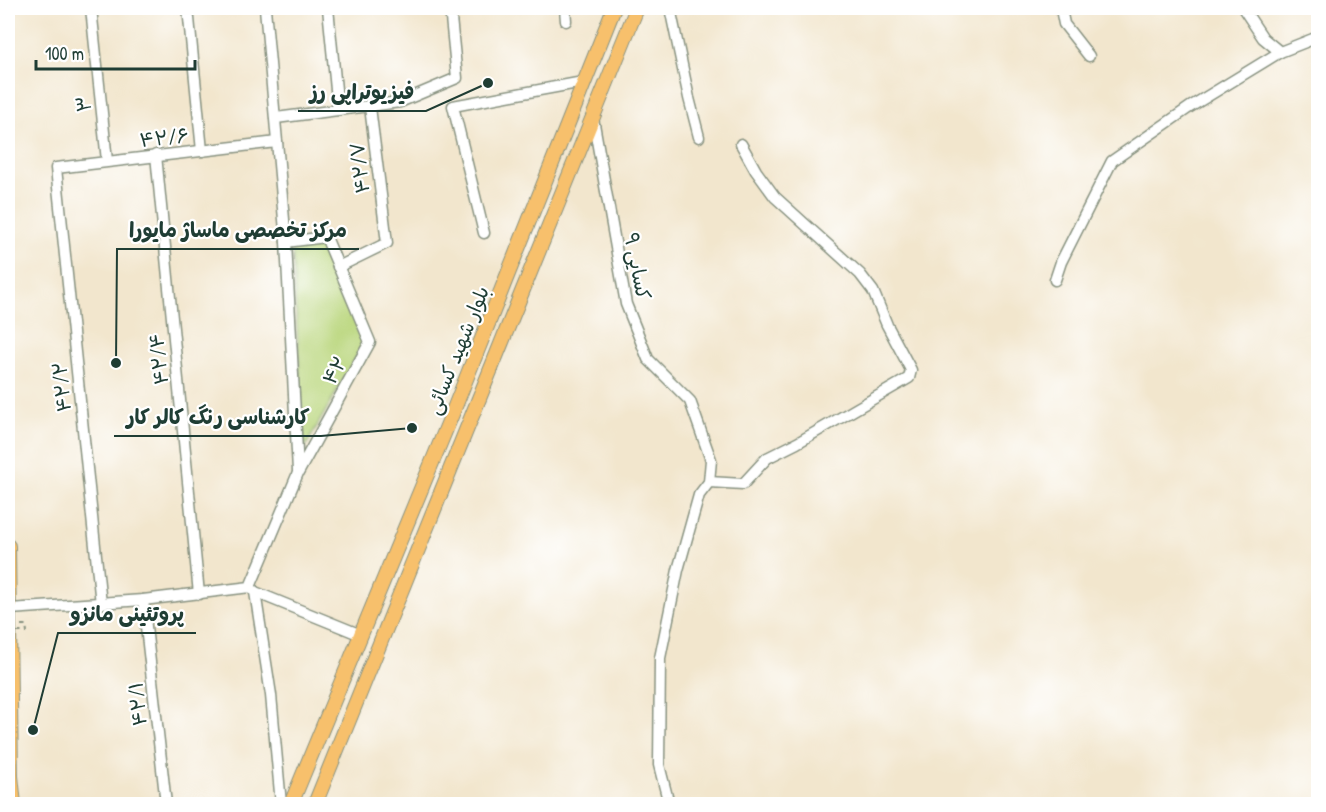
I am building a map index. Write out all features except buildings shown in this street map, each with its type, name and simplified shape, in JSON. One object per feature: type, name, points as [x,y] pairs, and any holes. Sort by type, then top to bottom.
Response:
[{"type":"main road","name":"بلوار شهید کسائی","points":[[291,804],[450,419],[614,8]]},
{"type":"main road","name":"بلوار شهید کسائی","points":[[315,804],[637,8]]},
{"type":"main road","points":[[450,419],[467,426]]},
{"type":"main road","points":[[8,546],[11,776],[14,804]]},
{"type":"street","name":"۳","points":[[91,8],[107,161]]},
{"type":"street","points":[[188,8],[202,151]]},
{"type":"street","name":"۴۲","points":[[265,8],[286,242],[298,473]]},
{"type":"street","points":[[328,8],[338,110]]},
{"type":"street","points":[[276,118],[400,102],[457,78],[450,8]]},
{"type":"street","points":[[565,8],[566,21]]},
{"type":"street","points":[[670,8],[699,137]]},
{"type":"street","points":[[1066,8],[1062,14],[1064,24],[1089,56]]},
{"type":"street","points":[[1243,8],[1263,38],[1280,52]]},
{"type":"street","points":[[1055,280],[1066,251],[1112,161],[1190,107],[1280,52],[1318,37]]},
{"type":"street","points":[[484,233],[453,106],[583,82]]},
{"type":"street","name":"۴۲/۷","points":[[338,267],[387,243],[370,107]]},
{"type":"street","name":"۹ کسایی","points":[[593,118],[626,304],[648,359],[690,401],[711,460],[709,482]]},
{"type":"street","name":"۴۲/۶","points":[[56,168],[277,142]]},
{"type":"street","points":[[669,804],[659,765],[660,658],[678,570],[699,495],[709,482],[743,484],[767,458],[909,378],[912,373],[887,325],[873,291],[860,274],[775,197],[756,171],[741,144]]},
{"type":"street","name":"۴۲/۴","points":[[156,156],[199,594]]},
{"type":"street","name":"۴۲/۲","points":[[56,168],[101,604]]},
{"type":"street","name":"۴۲","points":[[286,242],[326,237],[370,342],[298,473]]},
{"type":"street","points":[[281,804],[271,694],[252,589],[298,473]]},
{"type":"street","points":[[10,609],[101,604],[252,589],[286,606],[361,635]]},
{"type":"street","name":"۴۲/۱","points":[[143,600],[166,804]]},
{"type":"path","points":[[8,632],[27,632],[26,625]]},
{"type":"green space","points":[[321,242],[365,342],[304,449],[292,247]]},
{"type":"place","name":"فیزیوتراپی رز","points":[[488,83]]},
{"type":"place","name":"مرکز تخصصی ماساژ مایورا","points":[[116,363]]},
{"type":"place","name":"کارشناسی رنگ کالر کار","points":[[412,428]]},
{"type":"place","name":"پروتئینی مانزو","points":[[33,730]]}]
